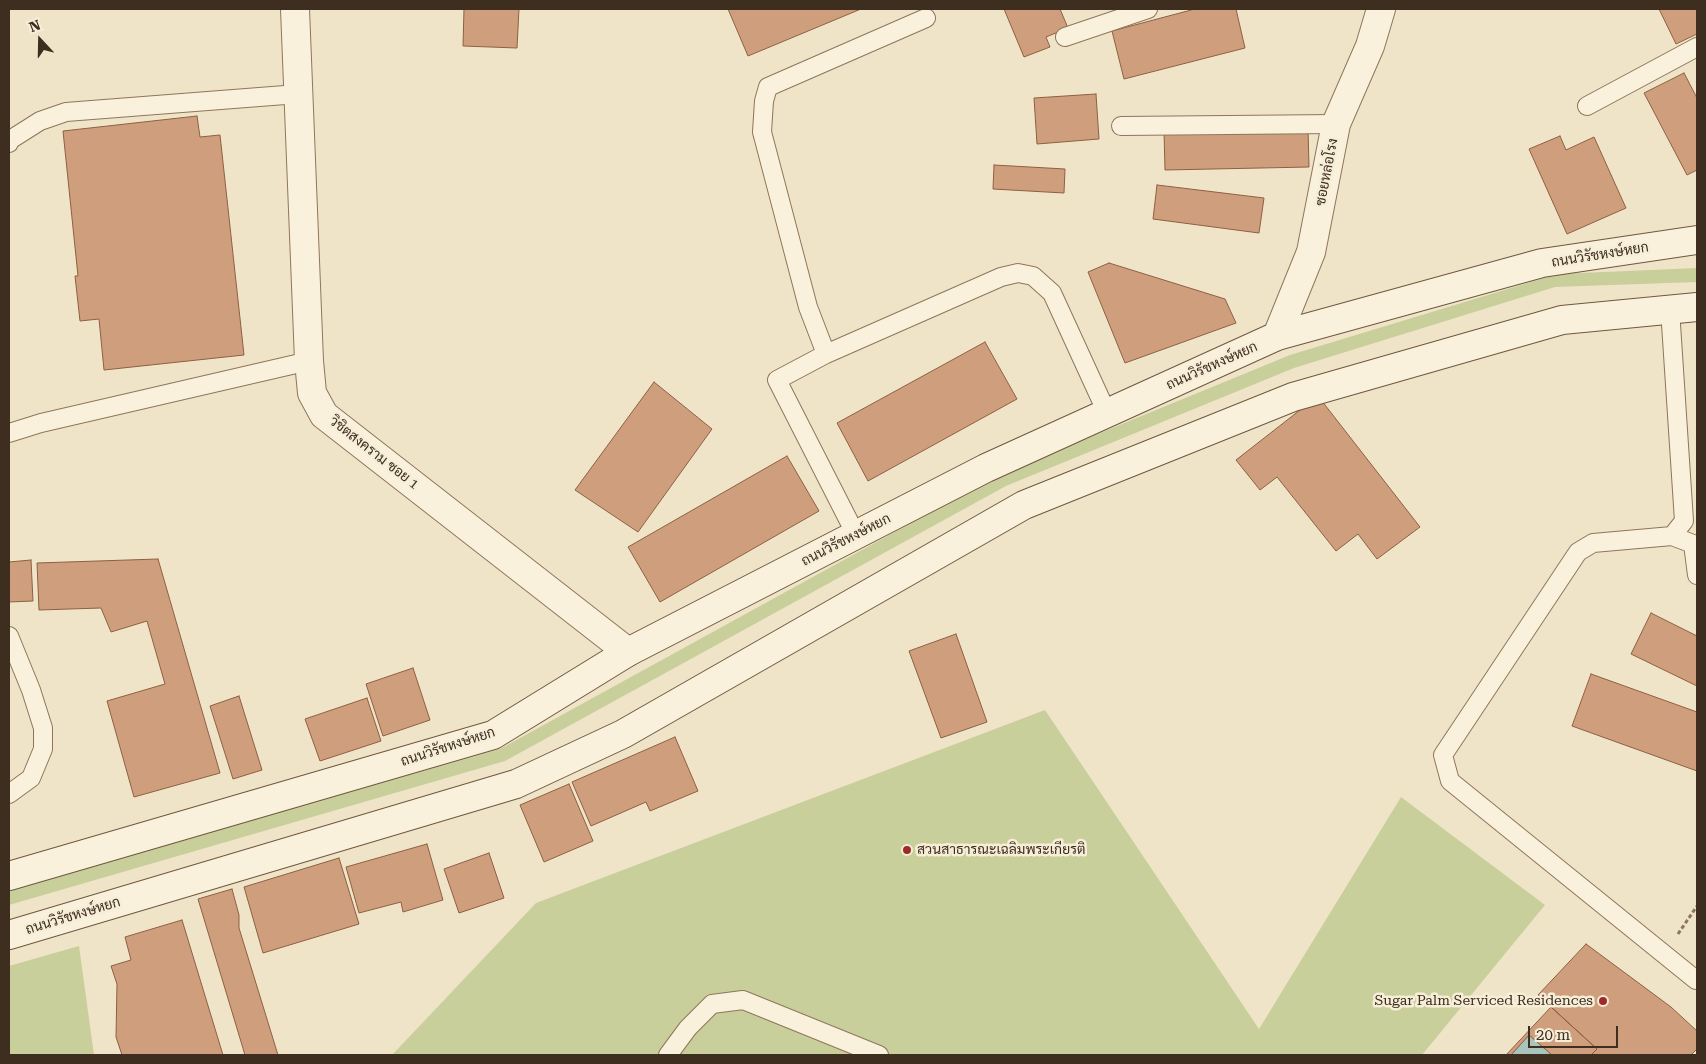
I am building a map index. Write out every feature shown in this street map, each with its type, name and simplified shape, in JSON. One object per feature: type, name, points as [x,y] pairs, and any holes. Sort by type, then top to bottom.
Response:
[{"type":"main road","name":"วิชิตสงคราม ซอย 1","points":[[295,9],[308,361],[312,393],[324,414],[628,652]]},
{"type":"main road","name":"ซอยหล่อโรง","points":[[1277,336],[1311,252],[1336,124],[1370,46],[1381,9]]},
{"type":"main road","name":"ถนนวิรัชหงษ์หยก","points":[[9,876],[492,735],[628,652],[986,468],[1277,336],[1542,264],[1697,240]]},
{"type":"main road","name":"ถนนวิรัชหงษ์หยก","points":[[9,935],[516,784],[623,734],[1024,506],[1293,397],[1562,320],[1697,307]]},
{"type":"lane","points":[[1065,37],[1148,9]]},
{"type":"lane","points":[[826,354],[808,306],[762,132],[764,101],[768,87],[926,18]]},
{"type":"lane","points":[[1587,106],[1697,47]]},
{"type":"lane","points":[[9,143],[10,140],[40,121],[66,112],[298,94]]},
{"type":"lane","points":[[1121,126],[1336,124]]},
{"type":"lane","points":[[856,535],[777,380],[826,354],[1001,277],[1018,273],[1033,276],[1052,293],[1108,413]]},
{"type":"lane","points":[[1670,309],[1684,521],[1672,536]]},
{"type":"lane","points":[[9,433],[41,423],[308,361]]},
{"type":"lane","points":[[1696,980],[1450,781],[1442,755],[1578,552],[1593,543],[1672,536],[1693,544],[1697,575]]},
{"type":"lane","points":[[9,636],[31,690],[43,728],[43,749],[31,778],[9,794]]},
{"type":"lane","points":[[668,1055],[688,1028],[712,1004],[743,1000],[879,1055]]},
{"type":"path","points":[[1663,954],[1697,906]]},
{"type":"green space","points":[[1697,268],[1697,282],[1555,287],[1294,368],[1006,486],[505,761],[9,905],[9,889],[500,749],[1000,474],[1290,355],[1557,274]]},
{"type":"green space","name":"สวนสาธารณะเฉลิมพระเกียรติ","points":[[1045,710],[1259,1029],[1401,797],[1545,905],[1422,1055],[392,1055],[536,903]]},
{"type":"green space","points":[[79,946],[94,1055],[9,1055],[9,966]]},
{"type":"water","points":[[1529,1035],[1552,1055],[1511,1055]]},
{"type":"building","points":[[464,9],[519,9],[517,48],[463,46]]},
{"type":"building","points":[[728,9],[861,9],[748,56]]},
{"type":"building","points":[[1004,9],[1060,9],[1068,28],[1046,37],[1050,47],[1024,57]]},
{"type":"building","points":[[1195,9],[1236,9],[1245,48],[1124,79],[1112,31]]},
{"type":"building","points":[[1659,9],[1697,9],[1697,34],[1676,44]]},
{"type":"building","points":[[1684,73],[1697,98],[1697,170],[1687,175],[1644,93]]},
{"type":"building","points":[[1096,94],[1099,139],[1037,144],[1034,98]]},
{"type":"building","points":[[197,116],[200,137],[220,135],[244,355],[104,370],[99,319],[80,321],[75,276],[78,276],[63,131]]},
{"type":"building","points":[[1308,127],[1309,167],[1165,170],[1164,131]]},
{"type":"building","points":[[1560,136],[1566,150],[1594,137],[1626,208],[1567,234],[1529,149]]},
{"type":"building","points":[[994,165],[1065,169],[1064,193],[993,189]]},
{"type":"building","points":[[1157,185],[1264,198],[1259,233],[1153,219]]},
{"type":"building","points":[[1109,263],[1225,299],[1236,323],[1125,363],[1088,272]]},
{"type":"building","points":[[985,342],[1017,399],[868,481],[837,423]]},
{"type":"building","points":[[654,382],[712,429],[638,532],[575,490]]},
{"type":"building","points":[[1318,396],[1420,527],[1377,559],[1358,534],[1336,551],[1277,477],[1260,490],[1236,460]]},
{"type":"building","points":[[787,456],[819,511],[660,602],[628,547]]},
{"type":"building","points":[[158,559],[220,773],[134,797],[107,701],[165,684],[147,621],[111,632],[101,608],[39,610],[37,563]]},
{"type":"building","points":[[31,560],[33,601],[9,602],[9,562]]},
{"type":"building","points":[[1651,613],[1697,636],[1697,686],[1631,654]]},
{"type":"building","points":[[956,634],[987,722],[941,738],[909,651]]},
{"type":"building","points":[[413,668],[430,720],[383,736],[366,684]]},
{"type":"building","points":[[1591,674],[1697,712],[1697,771],[1572,726]]},
{"type":"building","points":[[239,696],[262,770],[233,779],[210,706]]},
{"type":"building","points":[[367,698],[381,741],[320,761],[305,719]]},
{"type":"building","points":[[675,737],[698,791],[650,811],[646,802],[591,826],[572,782]]},
{"type":"building","points":[[569,784],[593,841],[544,862],[520,805]]},
{"type":"building","points":[[427,844],[443,900],[403,912],[401,902],[359,913],[346,867]]},
{"type":"building","points":[[489,853],[504,898],[459,913],[444,869]]},
{"type":"building","points":[[339,858],[359,924],[263,953],[244,887]]},
{"type":"building","points":[[232,889],[239,915],[239,928],[278,1055],[245,1055],[198,899]]},
{"type":"building","points":[[182,920],[223,1055],[122,1055],[116,1037],[117,984],[111,966],[131,960],[125,937]]},
{"type":"building","name":"Sugar Palm Serviced Residences","points":[[1586,944],[1671,1007],[1697,1031],[1697,1049],[1691,1055],[1591,1055],[1597,1049],[1538,995]]},
{"type":"building","points":[[1551,1007],[1597,1049],[1591,1055],[1552,1055],[1529,1035],[1511,1055],[1506,1055]]},
{"type":"place","name":"สวนสาธารณะเฉลิมพระเกียรติ","points":[[907,850]]},
{"type":"place","name":"Sugar Palm Serviced Residences","points":[[1603,1001]]}]
